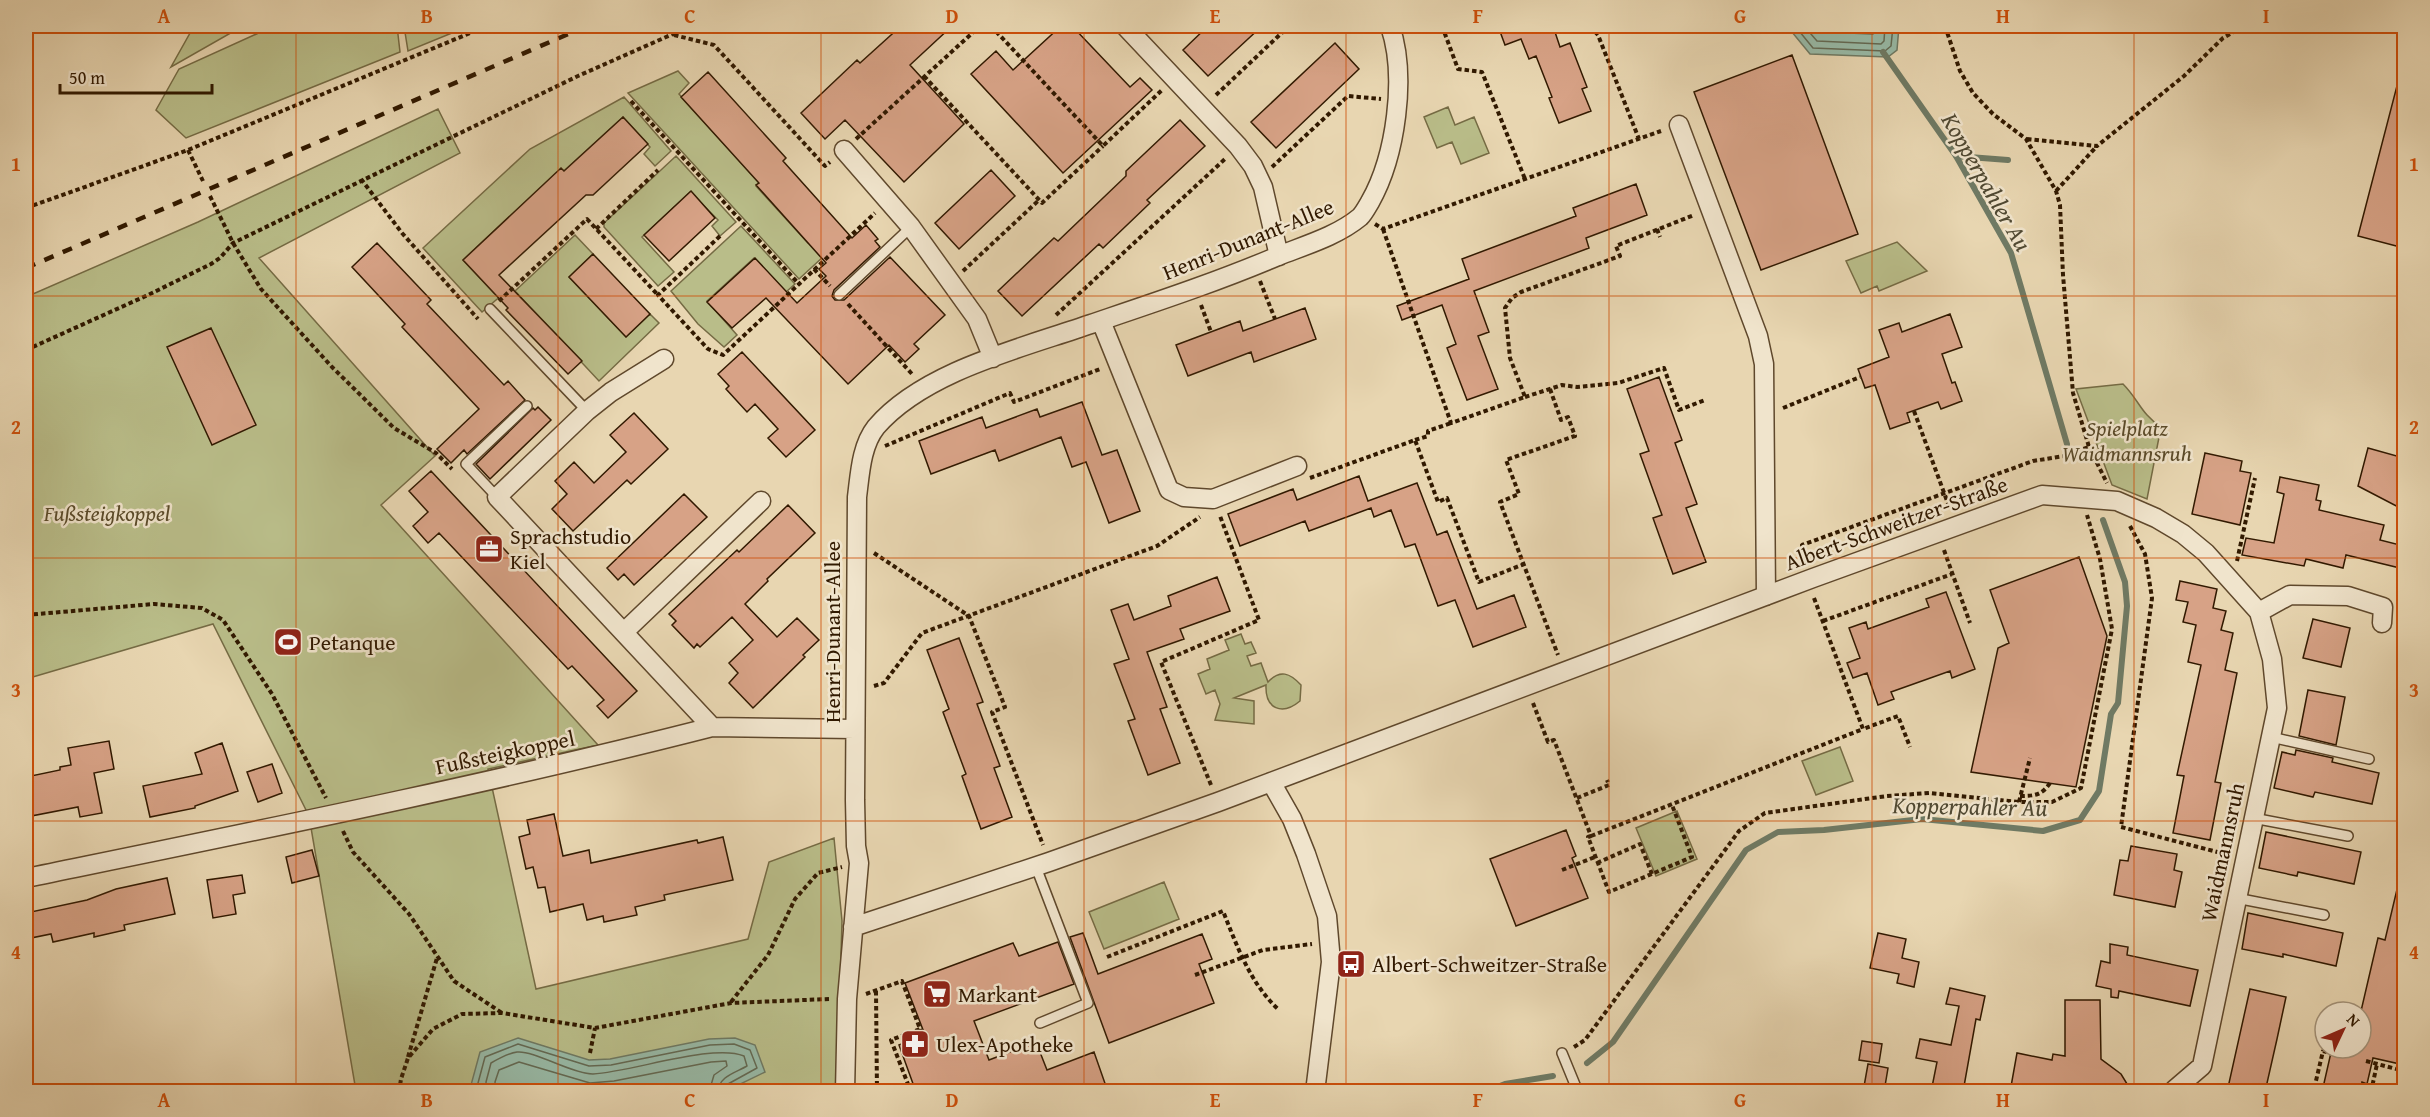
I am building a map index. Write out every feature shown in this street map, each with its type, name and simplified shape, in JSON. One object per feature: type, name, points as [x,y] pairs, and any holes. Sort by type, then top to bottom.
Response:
[{"type":"street","points":[[1125,26],[1238,146],[1259,179],[1267,200],[1279,256]]},
{"type":"street","name":"Henri-Dunant-Allee","points":[[844,1092],[847,999],[859,863],[856,846],[855,729],[857,496],[862,456],[875,429],[900,404],[924,387],[993,358],[1254,266],[1339,232],[1362,216],[1375,193],[1389,152],[1398,81],[1390,26]]},
{"type":"street","name":"Albert-Schweitzer-Straße","points":[[1679,125],[1758,336],[1764,364],[1766,596]]},
{"type":"street","points":[[844,150],[911,227],[977,319],[993,358]]},
{"type":"street","points":[[1101,321],[1169,490],[1184,497],[1214,502],[1297,466]]},
{"type":"street","points":[[664,359],[611,392],[587,411],[497,497],[625,631],[712,727]]},
{"type":"street","name":"Albert-Schweitzer-Straße","points":[[853,927],[1043,864],[1218,802],[1810,579],[2042,495]]},
{"type":"street","name":"Waidmannsruh","points":[[2042,495],[2117,501],[2138,509],[2183,534],[2206,553],[2259,612],[2272,659],[2277,708],[2202,1066],[2174,1090]]},
{"type":"street","points":[[625,631],[761,501]]},
{"type":"street","points":[[2259,612],[2290,595],[2348,597],[2383,607],[2382,623]]},
{"type":"street","name":"Fußsteigkoppel","points":[[26,878],[335,815],[614,752],[712,727],[855,729]]},
{"type":"street","points":[[1271,782],[1292,819],[1327,916],[1330,962],[1315,1092]]},
{"type":"lane","points":[[839,295],[911,227]]},
{"type":"lane","points":[[490,309],[587,411]]},
{"type":"lane","points":[[497,497],[466,464],[527,406]]},
{"type":"lane","points":[[2271,737],[2369,759]]},
{"type":"lane","points":[[2253,818],[2348,836]]},
{"type":"lane","points":[[1040,1023],[1088,1003],[1043,864]]},
{"type":"lane","points":[[2236,898],[2324,915]]},
{"type":"lane","points":[[1562,1053],[1578,1092]]},
{"type":"path","points":[[26,208],[188,150],[487,26]]},
{"type":"path","points":[[26,350],[148,296],[211,264],[220,258],[233,243],[361,179],[490,120],[578,76],[691,26]]},
{"type":"path","points":[[673,34],[714,45],[825,166],[980,26]]},
{"type":"path","points":[[991,26],[1103,146]]},
{"type":"path","points":[[1203,107],[1290,26]]},
{"type":"path","points":[[1442,26],[1458,69],[1482,72],[1525,179]]},
{"type":"path","points":[[1590,26],[1598,35],[1639,139]]},
{"type":"path","points":[[1945,26],[1960,71],[1973,93],[1993,114],[2026,138],[2056,191],[2060,205],[2063,275],[2073,393],[2089,447],[2145,554],[2152,598],[2121,827],[2244,859]]},
{"type":"path","points":[[2056,191],[2097,146],[2184,76],[2223,38],[2244,26]]},
{"type":"path","points":[[924,76],[1042,203],[1175,77]]},
{"type":"path","points":[[1259,179],[1348,96],[1396,100]]},
{"type":"path","points":[[631,101],[799,284]]},
{"type":"path","points":[[1383,229],[1679,125]]},
{"type":"path","points":[[2026,138],[2097,146]]},
{"type":"path","points":[[1054,316],[1238,146]]},
{"type":"path","points":[[188,150],[202,181]]},
{"type":"path","points":[[596,229],[658,170]]},
{"type":"path","points":[[361,179],[402,233],[478,319],[586,219],[708,348],[723,355],[889,201]]},
{"type":"path","points":[[210,196],[233,243],[261,289],[332,367],[394,428],[436,453],[458,476]]},
{"type":"path","points":[[951,283],[1039,200]]},
{"type":"path","points":[[1525,397],[1510,358],[1505,308],[1512,298],[1521,292],[1620,255],[1616,246],[1711,208]]},
{"type":"path","points":[[1362,216],[1383,229],[1451,423]]},
{"type":"path","points":[[1657,229],[1660,237]]},
{"type":"path","points":[[658,295],[720,236]]},
{"type":"path","points":[[1254,266],[1275,319]]},
{"type":"path","points":[[814,269],[902,363]]},
{"type":"path","points":[[1195,288],[1211,332]]},
{"type":"path","points":[[862,456],[1010,393],[1014,402],[1117,363]]},
{"type":"path","points":[[1297,466],[1302,481],[1428,436],[1428,431],[1562,385],[1576,387],[1618,384],[1664,368],[1679,410],[1705,400]]},
{"type":"path","points":[[1766,414],[1860,376]]},
{"type":"path","points":[[1550,389],[1561,420],[1568,417],[1575,436],[1506,460],[1519,494],[1500,502],[1564,672]]},
{"type":"path","points":[[1914,411],[1957,526]]},
{"type":"path","points":[[1415,440],[1438,502],[1447,498],[1479,582],[1524,564]]},
{"type":"path","points":[[1863,729],[1823,621],[1802,545],[2033,460],[2064,456],[2089,447]]},
{"type":"path","points":[[2225,574],[2236,564],[2255,478]]},
{"type":"path","points":[[1562,1053],[1585,1040],[1739,831],[1766,813],[1887,796],[1929,793],[2019,802],[2052,802],[2081,788],[2112,629],[2100,559],[2082,497]]},
{"type":"path","points":[[855,690],[884,683],[922,633],[1157,546],[1214,502],[1259,620],[1161,662],[1218,802]]},
{"type":"path","points":[[1938,532],[1970,623]]},
{"type":"path","points":[[856,540],[969,616],[1005,707],[992,712],[1043,864]]},
{"type":"path","points":[[1823,621],[1952,574]]},
{"type":"path","points":[[26,615],[154,604],[202,608],[223,620],[272,694],[353,852],[409,914],[454,981],[502,1013]]},
{"type":"path","points":[[1526,686],[1548,742],[1554,740],[1591,836]]},
{"type":"path","points":[[1672,805],[1692,857],[1609,892],[1588,837],[1898,716],[1910,747]]},
{"type":"path","points":[[2019,802],[2030,758]]},
{"type":"path","points":[[1576,798],[1609,785],[1606,780]]},
{"type":"path","points":[[2020,796],[2035,796],[2044,792],[2050,783]]},
{"type":"path","points":[[1597,863],[1640,844],[1652,874]]},
{"type":"path","points":[[1562,870],[1595,857]]},
{"type":"path","points":[[731,1003],[768,955],[795,899],[818,873],[859,863]]},
{"type":"path","points":[[1107,957],[1223,911],[1242,958],[1256,983],[1278,1010]]},
{"type":"path","points":[[1196,975],[1263,950],[1330,942]]},
{"type":"path","points":[[399,1092],[438,957]]},
{"type":"path","points":[[408,1058],[433,1029],[462,1014],[502,1013],[595,1028],[731,1003],[847,999],[902,981],[922,1036]]},
{"type":"path","points":[[876,991],[877,1092]]},
{"type":"path","points":[[590,1053],[595,1028]]},
{"type":"path","points":[[896,1092],[910,1089],[891,1040],[920,1029]]},
{"type":"path","points":[[2307,1092],[2315,1085],[2321,1060]]},
{"type":"path","points":[[2366,1061],[2404,1071]]},
{"type":"path","points":[[2371,1092],[2377,1064]]},
{"type":"green space","points":[[194,26],[243,26],[171,67]]},
{"type":"green space","points":[[274,26],[397,26],[400,52],[186,138],[156,110],[179,69]]},
{"type":"green space","points":[[404,26],[469,26],[408,51]]},
{"type":"green space","points":[[678,71],[689,83],[679,94],[759,183],[756,186],[808,243],[836,245],[799,279],[628,93]]},
{"type":"green space","points":[[624,97],[671,151],[655,166],[644,154],[650,147],[623,117],[564,171],[561,169],[463,260],[494,293],[510,288],[482,312],[423,248],[530,149]]},
{"type":"green space","points":[[1448,107],[1455,125],[1474,117],[1489,153],[1461,164],[1452,142],[1437,148],[1424,117]]},
{"type":"green space","points":[[438,109],[460,153],[259,258],[435,456],[381,505],[598,745],[488,769],[536,989],[748,939],[769,862],[834,838],[842,921],[837,1091],[356,1091],[309,816],[213,624],[26,679],[26,297],[198,222]]},
{"type":"green space","points":[[676,156],[736,222],[720,236],[712,226],[718,220],[690,192],[642,237],[674,272],[658,286],[604,227],[604,223]]},
{"type":"green space","points":[[741,226],[795,284],[786,292],[754,258],[707,301],[737,335],[724,347],[698,324],[671,291]]},
{"type":"green space","points":[[575,235],[593,254],[569,277],[626,337],[650,314],[659,323],[599,381],[515,291]]},
{"type":"green space","points":[[1897,242],[1927,271],[1879,291],[1877,286],[1861,293],[1846,261]]},
{"type":"green space","name":"Spielplatz Waidmannsruh","points":[[2123,384],[2144,412],[2161,427],[2147,499],[2112,485],[2076,389]]},
{"type":"green space","points":[[1241,634],[1245,644],[1251,642],[1256,653],[1247,656],[1251,666],[1261,663],[1268,682],[1277,675],[1285,674],[1301,685],[1300,701],[1287,708],[1276,708],[1272,705],[1268,700],[1266,685],[1234,698],[1254,701],[1254,724],[1215,720],[1220,704],[1215,690],[1206,694],[1198,674],[1210,669],[1207,659],[1229,650],[1225,640]]},
{"type":"green space","points":[[1840,747],[1853,781],[1816,795],[1802,761]]},
{"type":"green space","points":[[1677,811],[1697,859],[1656,876],[1636,828]]},
{"type":"green space","points":[[1164,882],[1179,919],[1104,949],[1089,912]]},
{"type":"water","points":[[1787,26],[1899,26],[1897,50],[1888,57],[1810,54]]},
{"type":"water","points":[[518,1038],[589,1060],[610,1059],[709,1039],[735,1038],[755,1045],[765,1072],[726,1091],[475,1091],[471,1085],[480,1052]]},
{"type":"building","points":[[901,26],[952,26],[910,65],[964,124],[904,182],[845,120],[825,139],[801,113],[857,60],[860,63]]},
{"type":"building","points":[[1061,26],[1072,26],[1130,87],[1140,78],[1152,90],[1063,173],[971,74],[996,51],[1013,70]]},
{"type":"building","points":[[1208,26],[1262,26],[1208,76],[1183,50]]},
{"type":"building","points":[[1498,26],[1553,26],[1560,47],[1570,43],[1587,87],[1582,89],[1591,111],[1559,123],[1549,98],[1552,97],[1536,56],[1529,59],[1521,39],[1505,45]]},
{"type":"building","points":[[1335,43],[1359,69],[1276,148],[1251,122]]},
{"type":"building","points":[[1792,55],[1858,234],[1761,270],[1694,92]]},
{"type":"building","points":[[708,72],[786,158],[783,161],[852,238],[866,225],[878,239],[875,241],[880,247],[834,290],[832,296],[835,300],[844,300],[890,257],[945,315],[914,344],[919,349],[905,362],[889,345],[848,384],[766,298],[732,328],[707,302],[755,258],[797,303],[826,276],[819,269],[826,263],[756,185],[759,183],[681,97]]},
{"type":"building","points":[[2399,78],[2404,79],[2404,248],[2358,236]]},
{"type":"building","points":[[623,117],[648,144],[593,195],[586,195],[499,275],[582,361],[568,374],[506,310],[508,308],[463,260],[561,168],[564,171]]},
{"type":"building","points":[[1180,120],[1205,146],[1147,200],[1150,203],[1103,248],[1099,244],[1022,316],[998,291],[1054,238],[1058,241],[1126,176],[1126,171]]},
{"type":"building","points":[[991,170],[1015,196],[959,249],[935,223]]},
{"type":"building","points":[[1636,184],[1647,215],[1586,238],[1589,248],[1474,291],[1489,332],[1478,336],[1498,389],[1467,400],[1447,348],[1456,344],[1442,305],[1402,320],[1397,306],[1469,279],[1462,259],[1576,216],[1573,208]]},
{"type":"building","points":[[691,191],[715,218],[669,261],[644,235]]},
{"type":"building","points":[[377,243],[431,300],[427,304],[504,385],[508,381],[525,400],[467,454],[464,450],[451,463],[437,449],[479,409],[402,327],[405,324],[352,267]]},
{"type":"building","points":[[593,254],[650,314],[626,337],[569,277]]},
{"type":"building","points":[[1305,308],[1316,339],[1254,362],[1251,352],[1188,376],[1176,345],[1240,321],[1243,331]]},
{"type":"building","points":[[1950,314],[1962,347],[1942,354],[1952,383],[1955,382],[1962,401],[1941,409],[1938,402],[1907,413],[1910,422],[1890,429],[1875,385],[1865,388],[1858,369],[1889,357],[1879,330],[1899,323],[1902,332]]},
{"type":"building","points":[[211,328],[256,425],[212,445],[167,347]]},
{"type":"building","points":[[742,352],[815,430],[786,457],[768,438],[778,429],[755,404],[747,412],[726,389],[729,386],[718,374]]},
{"type":"building","points":[[1659,377],[1682,440],[1675,443],[1697,504],[1686,508],[1706,562],[1673,574],[1653,518],[1662,515],[1640,454],[1649,451],[1627,389]]},
{"type":"building","points":[[1082,402],[1102,455],[1117,450],[1140,511],[1109,523],[1086,462],[1072,467],[1061,437],[999,461],[995,450],[931,474],[919,441],[982,417],[986,428],[1037,409],[1040,417]]},
{"type":"building","points":[[538,407],[551,420],[490,479],[476,464],[533,408],[535,410]]},
{"type":"building","points":[[634,413],[668,449],[631,484],[627,480],[573,531],[552,509],[567,494],[555,481],[574,462],[594,483],[626,452],[610,435]]},
{"type":"building","points":[[2368,448],[2404,458],[2404,510],[2358,486]]},
{"type":"building","points":[[2205,453],[2242,461],[2240,471],[2251,473],[2240,525],[2192,514]]},
{"type":"building","points":[[431,471],[637,691],[608,718],[597,706],[604,700],[572,666],[568,669],[439,533],[428,543],[413,526],[428,512],[409,491]]},
{"type":"building","points":[[1359,476],[1368,501],[1417,483],[1437,535],[1447,531],[1477,609],[1514,595],[1526,627],[1473,647],[1455,600],[1438,606],[1415,544],[1405,547],[1391,510],[1374,517],[1371,508],[1309,531],[1305,521],[1240,546],[1228,514],[1293,489],[1297,500]]},
{"type":"building","points":[[2280,477],[2319,485],[2316,500],[2321,501],[2319,510],[2384,525],[2380,540],[2404,546],[2404,569],[2346,555],[2343,568],[2306,559],[2304,566],[2242,555],[2246,538],[2274,543],[2284,494],[2277,492]]},
{"type":"building","points":[[684,494],[707,517],[634,585],[624,574],[618,580],[607,568]]},
{"type":"building","points":[[788,505],[815,533],[767,579],[768,581],[745,604],[777,637],[797,618],[819,640],[753,708],[729,683],[738,673],[729,663],[753,640],[732,617],[700,647],[697,644],[694,648],[672,625],[676,621],[669,614]]},
{"type":"building","points":[[2079,557],[2107,636],[2076,787],[1971,772],[1998,648],[2009,643],[1990,590]]},
{"type":"building","points":[[1217,577],[1230,611],[1180,629],[1184,639],[1147,652],[1167,707],[1160,709],[1180,763],[1148,775],[1128,721],[1135,719],[1114,664],[1129,659],[1111,610],[1128,604],[1134,620],[1171,606],[1168,596]]},
{"type":"building","points":[[2180,581],[2217,589],[2213,608],[2226,611],[2221,630],[2233,633],[2225,670],[2237,673],[2215,782],[2221,783],[2210,840],[2173,833],[2184,776],[2177,775],[2201,665],[2188,662],[2196,625],[2183,622],[2188,602],[2176,600]]},
{"type":"building","points":[[1946,592],[1975,669],[1952,678],[1950,671],[1891,692],[1894,699],[1878,705],[1867,673],[1853,678],[1847,663],[1860,658],[1849,628],[1866,622],[1868,629],[1929,607],[1926,599]]},
{"type":"building","points":[[2313,619],[2350,628],[2341,667],[2303,658]]},
{"type":"building","points":[[959,638],[983,702],[977,704],[1000,766],[994,768],[1012,817],[981,829],[962,776],[966,774],[943,712],[949,709],[927,650]]},
{"type":"building","points":[[2308,690],[2345,697],[2336,745],[2299,736]]},
{"type":"building","points":[[109,741],[114,769],[94,773],[102,813],[80,817],[78,807],[26,817],[26,777],[60,770],[60,767],[71,765],[68,748]]},
{"type":"building","points":[[222,743],[238,791],[195,806],[195,808],[150,817],[143,786],[202,774],[195,753]]},
{"type":"building","points":[[2296,750],[2333,758],[2332,762],[2379,773],[2372,804],[2315,792],[2313,797],[2274,788],[2282,752],[2295,755]]},
{"type":"building","points":[[272,764],[282,793],[258,802],[247,772]]},
{"type":"building","points":[[554,814],[563,856],[589,850],[591,863],[697,840],[698,843],[723,837],[733,880],[664,895],[665,900],[635,907],[637,915],[604,922],[603,916],[587,920],[583,904],[550,912],[545,887],[538,888],[533,867],[526,869],[519,837],[530,834],[527,820]]},
{"type":"building","points":[[1566,830],[1576,856],[1572,858],[1588,898],[1516,926],[1490,859]]},
{"type":"building","points":[[2266,832],[2361,852],[2354,884],[2298,872],[2297,876],[2259,868]]},
{"type":"building","points":[[2131,846],[2177,854],[2174,870],[2182,872],[2175,907],[2114,895],[2120,860],[2128,861]]},
{"type":"building","points":[[312,850],[319,876],[292,883],[286,857]]},
{"type":"building","points":[[242,875],[245,893],[233,895],[236,914],[213,918],[207,880]]},
{"type":"building","points":[[167,878],[175,914],[124,925],[125,930],[94,937],[94,933],[53,942],[51,934],[26,939],[26,913],[87,900],[116,889]]},
{"type":"building","points":[[2398,885],[2404,886],[2404,994],[2397,1026],[2404,1028],[2400,1064],[2373,1058],[2373,1000],[2364,1000],[2378,938],[2385,940]]},
{"type":"building","points":[[2248,913],[2343,933],[2336,966],[2283,954],[2283,957],[2242,949]]},
{"type":"building","points":[[1083,933],[1098,974],[1202,934],[1212,959],[1199,964],[1214,1003],[1109,1043],[1070,937]]},
{"type":"building","points":[[1878,933],[1906,939],[1902,958],[1919,962],[1914,987],[1897,983],[1899,974],[1870,968]]},
{"type":"building","points":[[1058,942],[1074,984],[974,1021],[989,1060],[1036,1042],[1047,1070],[1094,1052],[1108,1092],[973,1092],[970,1084],[949,1092],[916,1092],[899,1045],[925,1035],[905,983],[1013,943],[1019,956]]},
{"type":"building","points":[[2110,944],[2128,947],[2127,955],[2198,970],[2190,1006],[2119,991],[2118,998],[2111,997],[2111,989],[2096,986],[2101,961],[2110,963]]},
{"type":"building","points":[[1950,988],[1985,996],[1980,1020],[1976,1019],[1963,1092],[1931,1092],[1937,1062],[1916,1058],[1920,1039],[1951,1045],[1959,1006],[1946,1004]]},
{"type":"building","points":[[2250,989],[2286,997],[2277,1039],[2265,1092],[2227,1092]]},
{"type":"building","points":[[2065,1000],[2100,1000],[2101,1059],[2121,1074],[2132,1092],[2010,1092],[2017,1053],[2052,1060],[2053,1054],[2065,1056]]},
{"type":"building","points":[[1862,1041],[1882,1044],[1879,1063],[1859,1060]]},
{"type":"building","points":[[2329,1060],[2373,1060],[2367,1084],[2362,1082],[2360,1092],[2322,1092]]},
{"type":"building","points":[[1868,1064],[1888,1068],[1884,1092],[1863,1092]]},
{"type":"waterway","name":"Kopperpahler Au","points":[[1883,52],[1956,156],[2011,253],[2067,444]]},
{"type":"waterway","points":[[1956,156],[2008,160]]},
{"type":"waterway","name":"Kopperpahler Au","points":[[1587,1063],[1613,1042],[1746,850],[1778,832],[1824,830],[1922,819],[2043,831],[2080,820],[2099,791],[2111,714],[2118,703],[2127,606],[2125,582],[2103,520]]},
{"type":"waterway","name":"Kopperpahler Au","points":[[1485,1092],[1505,1084],[1553,1076]]},
{"type":"railway","points":[[26,268],[587,26]]},
{"type":"place","name":"Sprachstudio Kiel","points":[[489,549]]},
{"type":"place","name":"Petanque","points":[[288,642]]},
{"type":"place","name":"Albert-Schweitzer-Straße","points":[[1351,964]]},
{"type":"place","name":"Markant","points":[[937,994]]},
{"type":"place","name":"Ulex-Apotheke","points":[[915,1044]]}]
